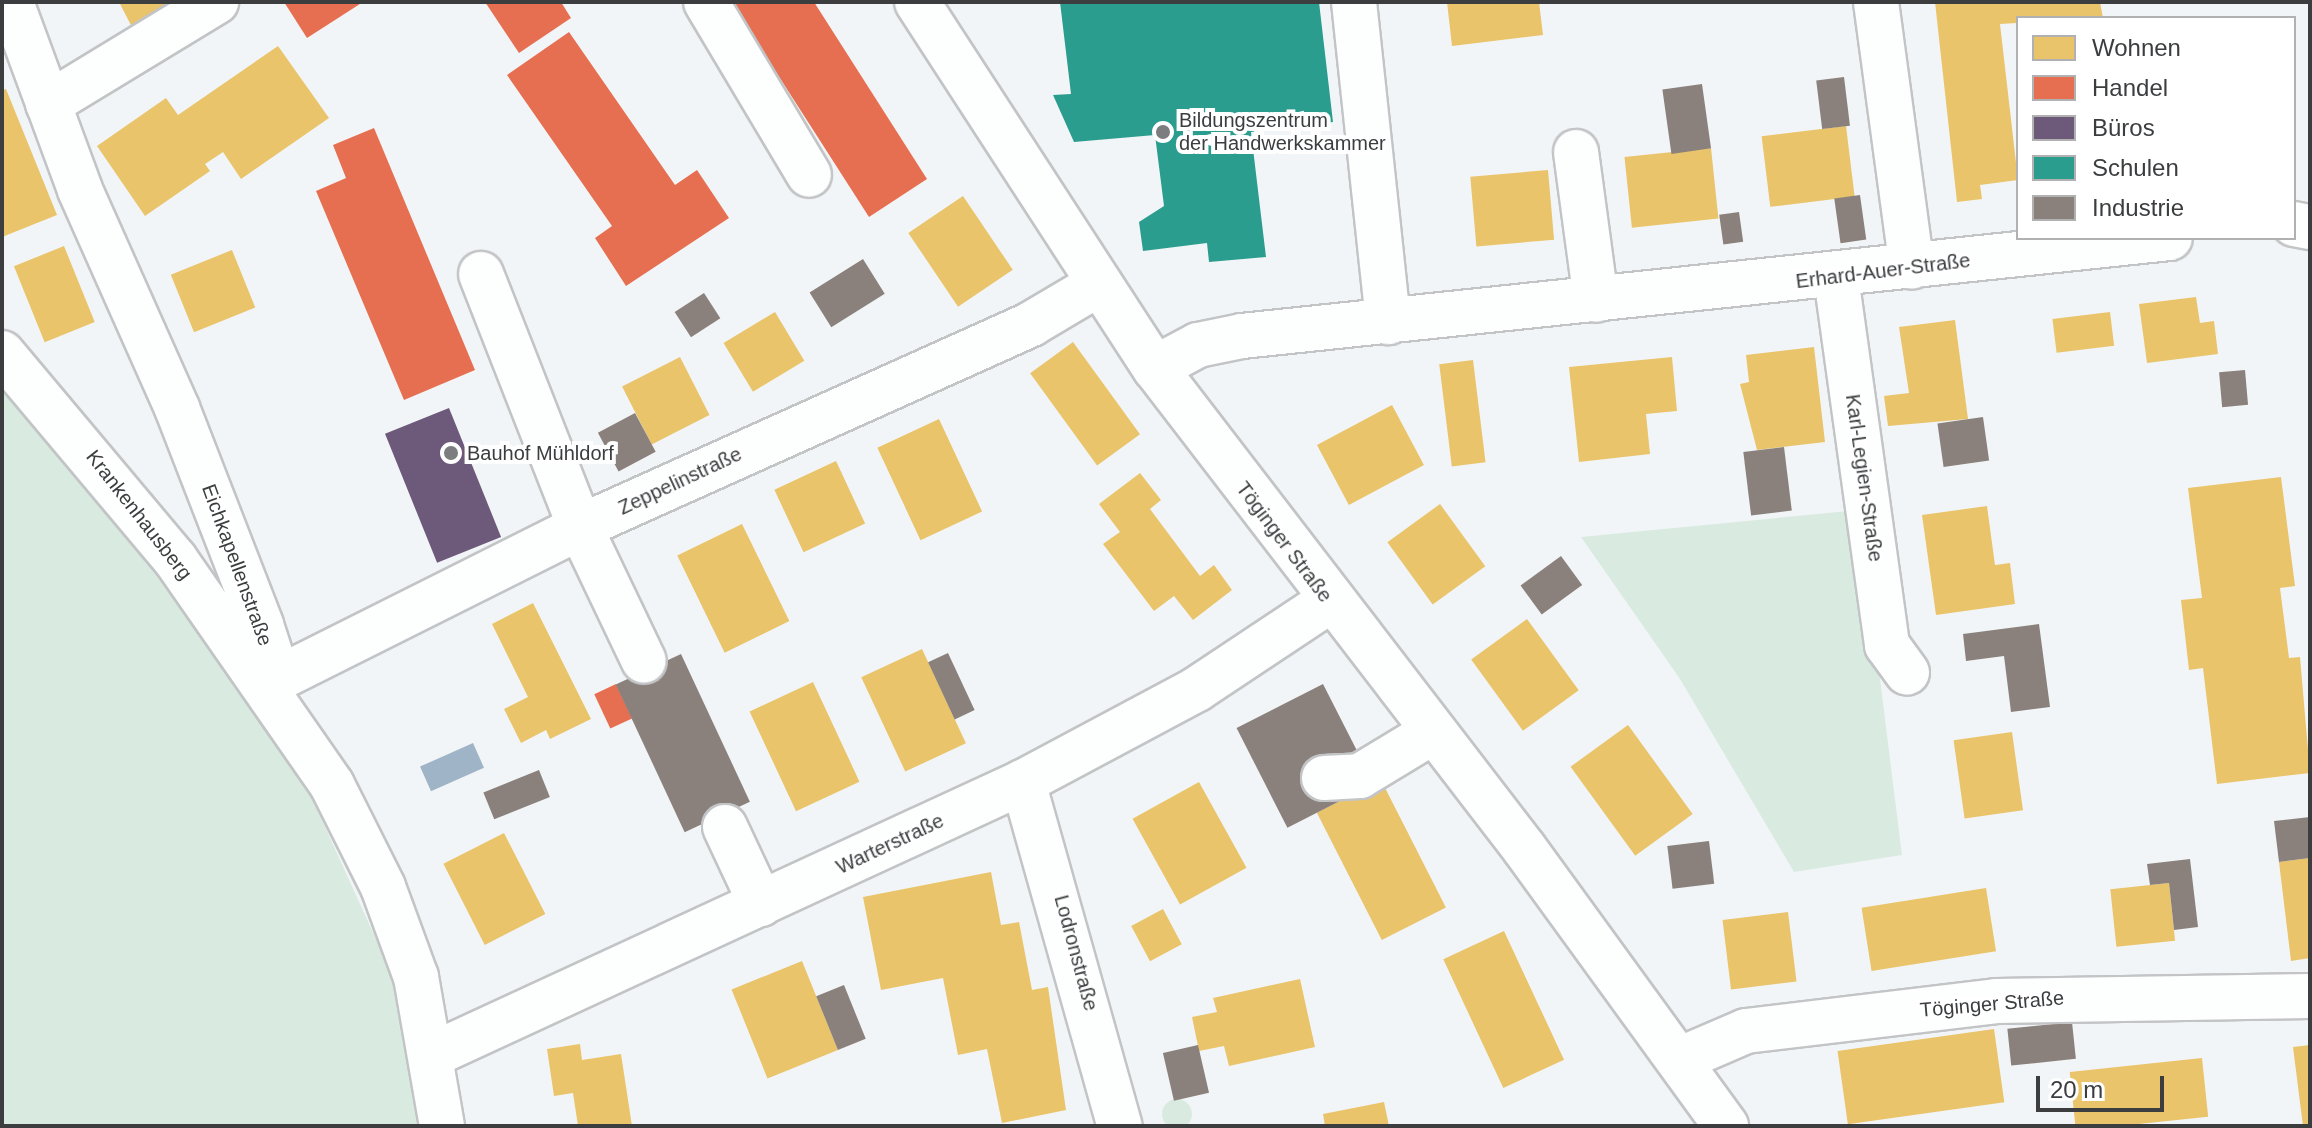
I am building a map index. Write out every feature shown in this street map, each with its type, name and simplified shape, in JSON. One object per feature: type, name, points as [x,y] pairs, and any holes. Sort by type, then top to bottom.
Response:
[{"type":"street","name":"Eichkapellenstraße","points":[[11,2],[48,104],[177,408],[261,625],[271,656],[267,684]]},
{"type":"street","points":[[48,104],[216,2]]},
{"type":"street","points":[[706,2],[809,175]]},
{"type":"street","name":"Töginger Straße","points":[[917,2],[1097,285],[1155,368],[1328,602],[1681,1059],[1726,1126]]},
{"type":"street","points":[[1354,2],[1388,322]]},
{"type":"street","points":[[1876,2],[1912,267]]},
{"type":"street","points":[[1576,152],[1596,300]]},
{"type":"street","name":"Erhard-Auer-Straße","points":[[1155,368],[1198,345],[1242,336],[1836,277],[2152,240]]},
{"type":"street","points":[[481,274],[580,527],[644,661]]},
{"type":"street","name":"Karl-Legien-Straße","points":[[1836,277],[1887,645],[1907,673]]},
{"type":"street","name":"Zeppelinstraße","points":[[267,684],[580,527],[1031,324],[1097,285]]},
{"type":"street","name":"Krankenhausberg","points":[[2,353],[92,455],[267,684]]},
{"type":"street","name":"Warterstraße","points":[[434,1054],[1023,782],[1197,689],[1328,602]]},
{"type":"street","points":[[267,684],[332,785],[383,887],[434,1054],[442,1126]]},
{"type":"street","points":[[1324,778],[1360,776],[1431,733]]},
{"type":"street","name":"Lodronstraße","points":[[1023,782],[1120,1126]]},
{"type":"street","points":[[725,827],[761,904]]},
{"type":"street","name":"Töginger Straße","points":[[1681,1059],[1746,1031],[1996,1001],[2310,996]]},
{"type":"green space","points":[[2,385],[165,586],[301,774],[391,972],[419,1126],[2,1126]]},
{"type":"green space","points":[[1859,510],[1902,855],[1794,872],[1680,679],[1581,537]]},
{"type":"green space","points":[[1177,1099],[1188,1103],[1192,1114],[1188,1125],[1177,1129],[1166,1125],[1162,1114],[1166,1103]]},
{"type":"water","points":[[473,743],[484,768],[431,791],[420,767]]},
{"type":"building: Wohnen","points":[[119,2],[193,2],[135,33]]},
{"type":"building: Wohnen","points":[[1447,2],[1539,2],[1543,35],[1452,46]]},
{"type":"building: Wohnen","points":[[1935,2],[2100,2],[2103,16],[2016,16],[2016,23],[2000,24],[2016,180],[1980,185],[1982,199],[1957,202]]},
{"type":"building: Wohnen","points":[[278,46],[329,118],[241,179],[223,152],[205,164],[210,171],[145,216],[97,146],[166,98],[178,115]]},
{"type":"building: Wohnen","points":[[6,89],[57,215],[2,237],[2,90]]},
{"type":"building: Wohnen","points":[[1846,126],[1855,196],[1770,207],[1762,136]]},
{"type":"building: Wohnen","points":[[1711,148],[1718,219],[1632,228],[1624,157]]},
{"type":"building: Wohnen","points":[[1548,170],[1554,240],[1476,247],[1470,177]]},
{"type":"building: Wohnen","points":[[963,196],[1013,270],[958,307],[908,233]]},
{"type":"building: Wohnen","points":[[64,246],[95,322],[45,342],[14,266]]},
{"type":"building: Wohnen","points":[[232,250],[255,307],[194,332],[171,275]]},
{"type":"building: Wohnen","points":[[2196,297],[2200,323],[2214,321],[2218,354],[2147,363],[2139,304]]},
{"type":"building: Wohnen","points":[[775,312],[804,361],[753,392],[724,343]]},
{"type":"building: Wohnen","points":[[2110,312],[2114,346],[2057,353],[2052,319]]},
{"type":"building: Wohnen","points":[[1955,320],[1968,419],[1888,426],[1884,396],[1909,393],[1899,327]]},
{"type":"building: Wohnen","points":[[1073,342],[1140,434],[1097,465],[1030,373]]},
{"type":"building: Wohnen","points":[[1814,347],[1825,442],[1757,450],[1740,384],[1749,382],[1746,355]]},
{"type":"building: Wohnen","points":[[680,357],[710,415],[652,444],[622,387]]},
{"type":"building: Wohnen","points":[[1672,357],[1677,411],[1646,414],[1650,454],[1579,462],[1569,367]]},
{"type":"building: Wohnen","points":[[1473,360],[1486,462],[1452,466],[1439,364]]},
{"type":"building: Wohnen","points":[[1392,405],[1424,465],[1349,505],[1317,445]]},
{"type":"building: Wohnen","points":[[939,419],[982,511],[920,540],[877,448]]},
{"type":"building: Wohnen","points":[[836,461],[865,524],[804,552],[774,490]]},
{"type":"building: Wohnen","points":[[1140,473],[1161,500],[1150,509],[1200,576],[1214,565],[1232,590],[1193,620],[1174,596],[1154,611],[1103,544],[1120,532],[1099,504]]},
{"type":"building: Wohnen","points":[[2281,477],[2295,586],[2280,588],[2289,658],[2300,657],[2310,773],[2217,784],[2203,668],[2189,670],[2181,600],[2202,598],[2188,488]]},
{"type":"building: Wohnen","points":[[1440,504],[1485,566],[1433,605],[1387,542]]},
{"type":"building: Wohnen","points":[[1987,506],[1995,565],[2010,563],[2015,604],[1936,615],[1922,515]]},
{"type":"building: Wohnen","points":[[742,524],[789,621],[725,653],[677,556]]},
{"type":"building: Wohnen","points":[[533,603],[591,719],[550,739],[546,730],[521,743],[504,709],[528,697],[492,624]]},
{"type":"building: Wohnen","points":[[1527,619],[1579,690],[1523,731],[1471,660]]},
{"type":"building: Wohnen","points":[[922,649],[966,743],[905,772],[861,677]]},
{"type":"building: Wohnen","points":[[813,682],[859,782],[796,811],[750,712]]},
{"type":"building: Wohnen","points":[[1628,725],[1693,814],[1635,856],[1571,767]]},
{"type":"building: Wohnen","points":[[2012,732],[2023,810],[1965,818],[1954,740]]},
{"type":"building: Wohnen","points":[[1381,780],[1446,907],[1382,940],[1317,813]]},
{"type":"building: Wohnen","points":[[1199,782],[1247,868],[1180,905],[1133,819]]},
{"type":"building: Wohnen","points":[[504,833],[545,914],[485,945],[443,864]]},
{"type":"building: Wohnen","points":[[2310,858],[2310,958],[2291,961],[2279,862]]},
{"type":"building: Wohnen","points":[[991,872],[1001,925],[1019,922],[1032,990],[1048,987],[1066,1110],[1002,1123],[987,1049],[958,1055],[943,978],[881,990],[863,897]]},
{"type":"building: Wohnen","points":[[2169,883],[2175,941],[2116,947],[2110,889]]},
{"type":"building: Wohnen","points":[[1986,888],[1996,951],[1872,971],[1862,908]]},
{"type":"building: Wohnen","points":[[1163,909],[1182,944],[1150,961],[1131,926]]},
{"type":"building: Wohnen","points":[[1788,912],[1797,981],[1731,990],[1722,920]]},
{"type":"building: Wohnen","points":[[1504,931],[1564,1060],[1503,1088],[1443,959]]},
{"type":"building: Wohnen","points":[[802,961],[838,1050],[767,1078],[732,989]]},
{"type":"building: Wohnen","points":[[1300,979],[1315,1047],[1229,1066],[1224,1046],[1199,1051],[1192,1017],[1217,1012],[1213,998]]},
{"type":"building: Wohnen","points":[[1994,1029],[2004,1102],[1848,1124],[1838,1051]]},
{"type":"building: Wohnen","points":[[580,1044],[582,1060],[621,1054],[632,1126],[578,1126],[573,1093],[554,1096],[547,1049]]},
{"type":"building: Wohnen","points":[[2310,1045],[2310,1126],[2303,1126],[2293,1047]]},
{"type":"building: Wohnen","points":[[2202,1058],[2208,1117],[2119,1126],[2075,1126],[2070,1072]]},
{"type":"building: Wohnen","points":[[1384,1102],[1389,1126],[1325,1126],[1323,1114]]},
{"type":"building: Handel","points":[[284,2],[363,2],[307,38]]},
{"type":"building: Handel","points":[[485,2],[561,2],[571,18],[519,53]]},
{"type":"building: Handel","points":[[731,2],[814,2],[927,179],[869,217]]},
{"type":"building: Handel","points":[[569,32],[675,185],[697,170],[729,218],[626,286],[595,238],[612,226],[507,75]]},
{"type":"building: Handel","points":[[374,128],[475,370],[404,400],[316,191],[346,178],[333,145]]},
{"type":"building: Handel","points":[[616,684],[632,718],[610,729],[594,694]]},
{"type":"building: Büros","points":[[449,408],[501,537],[437,563],[385,434]]},
{"type":"building: Schulen","name":"Bildungszentrum der Handwerkskammer","points":[[1060,2],[1319,2],[1333,122],[1251,132],[1266,257],[1209,262],[1207,243],[1143,251],[1139,222],[1164,206],[1155,135],[1074,142],[1053,95],[1071,94]]},
{"type":"building: Industrie","points":[[1844,77],[1850,126],[1822,129],[1816,80]]},
{"type":"building: Industrie","points":[[1702,84],[1711,148],[1671,154],[1662,90]]},
{"type":"building: Industrie","points":[[1860,195],[1866,240],[1841,243],[1834,199]]},
{"type":"building: Industrie","points":[[1739,212],[1743,242],[1723,244],[1719,215]]},
{"type":"building: Industrie","points":[[863,259],[885,294],[831,327],[810,292]]},
{"type":"building: Industrie","points":[[704,293],[720,318],[691,337],[675,312]]},
{"type":"building: Industrie","points":[[2245,370],[2248,405],[2222,407],[2219,372]]},
{"type":"building: Industrie","points":[[635,413],[656,452],[619,472],[598,433]]},
{"type":"building: Industrie","points":[[1983,417],[1989,461],[1944,467],[1937,423]]},
{"type":"building: Industrie","points":[[1784,447],[1792,511],[1751,516],[1743,452]]},
{"type":"building: Industrie","points":[[1561,556],[1582,585],[1542,615],[1521,585]]},
{"type":"building: Industrie","points":[[2039,624],[2050,707],[2011,712],[2004,656],[1966,661],[1963,634]]},
{"type":"building: Industrie","points":[[948,653],[975,710],[955,719],[928,662]]},
{"type":"building: Industrie","points":[[681,654],[750,802],[685,832],[616,684]]},
{"type":"building: Industrie","points":[[1323,684],[1374,784],[1287,828],[1237,728]]},
{"type":"building: Industrie","points":[[539,770],[550,797],[494,819],[483,792]]},
{"type":"building: Industrie","points":[[2310,817],[2310,858],[2279,862],[2274,821]]},
{"type":"building: Industrie","points":[[1709,841],[1714,884],[1673,889],[1667,846]]},
{"type":"building: Industrie","points":[[2190,859],[2198,927],[2174,930],[2169,883],[2150,885],[2147,864]]},
{"type":"building: Industrie","points":[[844,985],[866,1039],[838,1050],[816,996]]},
{"type":"building: Industrie","points":[[2072,1022],[2076,1059],[2011,1066],[2007,1029]]},
{"type":"building: Industrie","points":[[1198,1045],[1209,1093],[1174,1101],[1163,1053]]},
{"type":"place","name":"Bildungszentrum der Handwerkskammer","points":[[1163,132]]},
{"type":"place","name":"Bauhof Mühldorf","points":[[451,453]]}]
